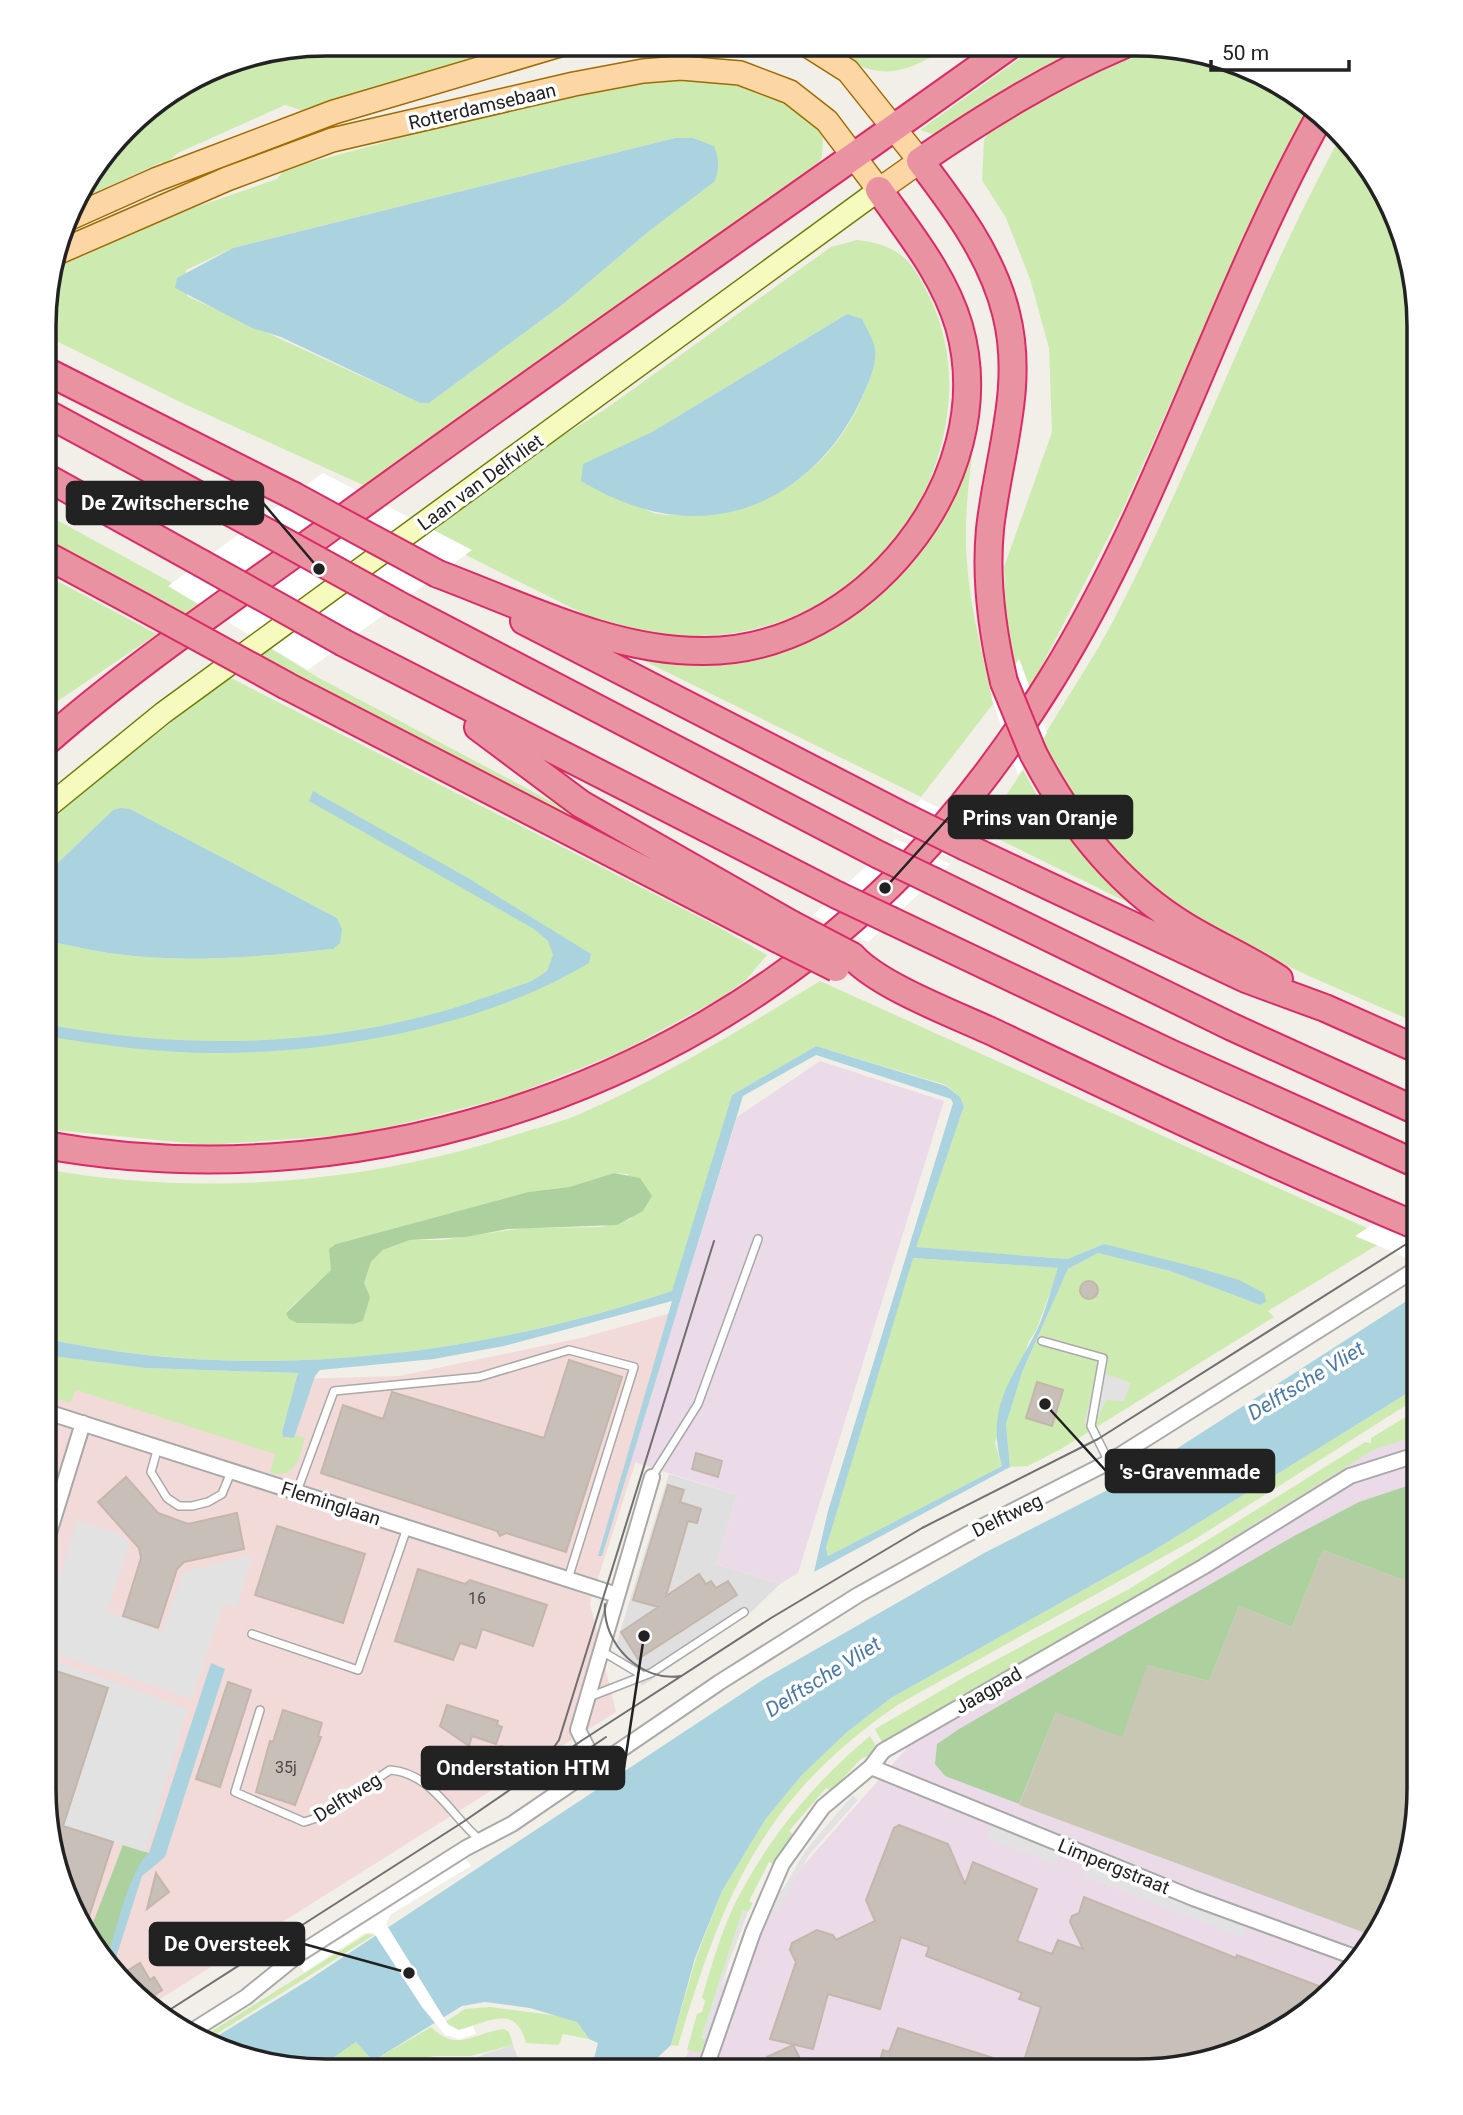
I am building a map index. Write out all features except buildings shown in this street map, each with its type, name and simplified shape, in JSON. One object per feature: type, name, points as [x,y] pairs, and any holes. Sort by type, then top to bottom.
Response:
[{"type":"highway","points":[[56,735],[132,673],[475,423],[995,56]]},
{"type":"highway","points":[[1101,56],[1041,86],[970,127],[920,161],[986,260],[1006,314],[1014,380],[988,553],[993,631],[1004,682],[1033,753],[1076,824],[1135,889],[1184,925],[1255,963],[1325,1008]]},
{"type":"highway","points":[[56,1146],[133,1156],[267,1158],[311,1156],[386,1144],[454,1129],[564,1093],[650,1055],[744,999],[804,959],[887,888],[922,852],[984,778],[1053,678],[1129,534],[1283,183],[1316,124]]},
{"type":"highway","points":[[438,574],[613,639],[657,649],[708,652],[740,649],[797,631],[843,607],[882,576],[917,536],[941,495],[961,426],[966,368],[959,327],[947,294],[926,257],[879,190]]},
{"type":"highway","points":[[56,376],[292,495],[905,817],[1246,979],[1325,1008],[1407,1045]]},
{"type":"highway","points":[[56,418],[397,604],[880,855],[1232,1027],[1407,1107]]},
{"type":"highway","points":[[56,483],[421,684],[837,895],[1170,1052],[1407,1160]]},
{"type":"highway","points":[[56,560],[287,686],[850,965],[1142,1103],[1407,1222]]},
{"type":"highway","points":[[421,684],[581,804],[782,931]]},
{"type":"main road","name":"Rotterdamsebaan","points":[[81,213],[155,180],[334,113],[523,56]]},
{"type":"main road","points":[[824,56],[848,71],[920,161]]},
{"type":"main road","name":"Rotterdamsebaan","points":[[67,248],[227,179],[332,140],[643,71],[714,68],[763,80],[790,92],[814,109],[879,190]]},
{"type":"main road","name":"Laan van Delfvliet","points":[[56,800],[163,713],[920,161]]},
{"type":"street","name":"Delftweg","points":[[198,2027],[246,1997],[299,1954],[480,1841],[512,1824],[764,1653],[858,1595],[1109,1462],[1407,1275]]},
{"type":"street","name":"Fleminglaan","points":[[56,1415],[617,1595]]},
{"type":"street","points":[[56,1510],[83,1423]]},
{"type":"street","name":"Jaagpad","points":[[709,2059],[753,1932],[782,1864],[823,1807],[871,1767],[883,1751],[1203,1567],[1350,1476],[1407,1458]]},
{"type":"street","points":[[597,1767],[578,1730],[652,1477]]},
{"type":"street","name":"Limpergstraat","points":[[871,1767],[1193,1898],[1349,1955]]},
{"type":"lane","points":[[652,1477],[698,1404],[758,1239]]},
{"type":"lane","points":[[1042,1341],[1103,1357],[1091,1426],[1109,1462]]},
{"type":"lane","points":[[297,1492],[334,1391],[479,1377],[569,1350],[634,1367],[568,1580]]},
{"type":"lane","points":[[158,1447],[151,1472],[167,1498],[179,1506],[208,1502],[222,1494],[232,1471]]},
{"type":"lane","points":[[252,1634],[358,1670],[407,1528]]},
{"type":"lane","points":[[586,1698],[669,1662],[744,1612]]},
{"type":"lane","points":[[600,1650],[642,1675]]},
{"type":"lane","name":"Delftweg","points":[[260,1710],[235,1792],[304,1822],[320,1817],[390,1770],[400,1771],[442,1797],[480,1841]]},
{"type":"shaded area","points":[[820,1061],[944,1101],[798,1573],[780,1584],[716,1564],[737,1495],[631,1461],[737,1117]]},
{"type":"shaded area","points":[[685,1309],[590,1603],[616,1712],[158,2000],[123,1967],[92,1924],[70,1876],[58,1824],[56,1360],[226,1381],[399,1376],[585,1337]]},
{"type":"shaded area","points":[[1098,1371],[1131,1383],[1124,1401],[1106,1400],[1096,1422],[1091,1426],[1084,1423]]},
{"type":"shaded area","points":[[1407,1427],[1407,1789],[1402,1842],[1393,1876],[1379,1908],[1351,1953],[1315,1992],[1272,2023],[1224,2045],[1172,2057],[685,2059],[757,1918],[920,1733]]},
{"type":"shaded area","points":[[669,1474],[737,1495],[716,1564],[780,1584],[748,1615],[642,1686],[616,1645]]},
{"type":"shaded area","points":[[77,1521],[115,1532],[130,1542],[107,1611],[162,1632],[183,1572],[252,1555],[237,1608],[223,1604],[192,1699],[56,1653],[56,1586]]},
{"type":"shaded area","points":[[1323,1550],[1401,1579],[1407,1579],[1405,1824],[1393,1876],[1365,1933],[1019,1805],[1056,1712],[1147,1665],[1209,1681],[1239,1606],[1292,1627]]},
{"type":"shaded area","points":[[56,1661],[188,1709],[145,1852],[58,1824]]},
{"type":"shaded area","points":[[853,1795],[858,1800],[809,1855],[777,1912],[772,1909],[805,1851]]},
{"type":"shaded area","points":[[991,1826],[1060,1851],[1055,1864],[986,1838]]},
{"type":"shaded area","points":[[1089,1864],[1246,1925],[1242,1937],[1084,1876]]},
{"type":"shaded area","points":[[743,1910],[748,1912],[729,1962],[706,2040],[701,2038]]},
{"type":"shaded area","points":[[513,2045],[518,2059],[474,2059]]},
{"type":"green space","points":[[326,56],[495,56],[307,112],[285,105],[178,153],[164,165],[162,162],[90,195],[123,148],[148,123],[191,92],[239,70],[291,58]]},
{"type":"green space","points":[[845,56],[933,56],[894,71],[870,69]]},
{"type":"green space","points":[[1023,56],[1078,56],[937,136],[920,130]]},
{"type":"green space","points":[[1133,56],[1172,58],[1224,70],[1272,92],[1307,116],[1252,222],[1122,511],[1023,702],[1006,621],[1004,567],[1052,432],[1049,348],[1030,279],[1006,218],[982,180],[984,140],[997,119]]},
{"type":"green space","points":[[678,75],[754,84],[807,113],[823,134],[822,157],[815,168],[365,486],[180,402],[56,341],[58,291],[63,265],[182,212],[277,179],[285,169],[625,78]],"holes":[[[675,138],[714,182],[648,232],[562,305],[429,403],[420,403],[187,296],[186,270],[233,248]]]},
{"type":"green space","points":[[1336,144],[1361,176],[1379,207],[1393,239],[1405,291],[1407,1019],[1256,950],[1177,904],[1142,878],[1111,848],[1091,823],[1041,741],[1104,638],[1142,563],[1308,198]]},
{"type":"green space","points":[[857,240],[872,242],[894,251],[910,264],[937,315],[946,349],[949,385],[943,438],[928,483],[907,523],[880,557],[847,586],[810,609],[769,625],[725,634],[646,635],[619,629],[588,616],[425,534],[536,452],[604,410],[831,247]],"holes":[[[847,314],[863,328],[874,346],[872,373],[862,398],[834,446],[815,466],[771,496],[720,513],[658,514],[639,505],[584,464],[652,432]]]},
{"type":"green space","points":[[981,387],[968,496],[966,540],[971,598],[993,704],[921,797],[634,656],[682,665],[730,663],[777,652],[821,633],[862,607],[898,574],[929,537],[953,495],[966,456]]},
{"type":"green space","points":[[56,519],[205,601],[179,619],[56,547]]},
{"type":"green space","points":[[56,580],[157,634],[56,702]]},
{"type":"green space","points":[[268,647],[319,678],[725,894],[499,789],[257,655]]},
{"type":"green space","points":[[229,677],[717,926],[767,955],[746,980],[721,998],[621,1052],[508,1097],[362,1134],[207,1145],[56,1130],[56,943],[136,956],[192,959],[249,957],[333,949],[337,918],[130,809],[113,810],[56,864],[56,813]]},
{"type":"green space","points":[[1023,770],[1044,808],[1090,860],[1134,902],[1133,905],[982,831]]},
{"type":"green space","points":[[820,981],[1389,1238],[1268,1311],[1274,1317],[1061,1449],[1028,1466],[1010,1467],[1006,1424],[1023,1370],[1068,1269],[1098,1253],[1170,1271],[1260,1305],[1266,1302],[1104,1244],[1067,1259],[915,1247],[964,1106],[960,1097],[946,1085],[816,1046],[732,1095],[673,1291],[598,1314],[521,1333],[442,1347],[362,1356],[281,1361],[201,1359],[122,1352],[56,1340],[56,1171],[104,1178],[222,1183],[282,1181],[400,1165],[458,1152],[580,1114],[673,1068]],"holes":[[[614,1173],[628,1174],[631,1219],[601,1227],[524,1228],[442,1240],[410,1240],[383,1250],[371,1262],[364,1283],[369,1297],[363,1321],[354,1324],[297,1323],[286,1312],[331,1270],[336,1244],[528,1192],[569,1187]]]},
{"type":"green space","points":[[614,1173],[640,1178],[652,1196],[643,1211],[617,1225],[508,1229],[466,1237],[410,1240],[383,1250],[371,1262],[364,1283],[370,1297],[363,1321],[354,1324],[297,1323],[289,1319],[286,1313],[331,1270],[329,1249],[336,1244],[528,1192],[569,1187]]},
{"type":"green space","points":[[912,1258],[1059,1268],[1036,1331],[1029,1341],[995,1443],[1002,1466],[828,1556],[826,1548]]},
{"type":"green space","points":[[56,1357],[145,1368],[298,1373],[281,1434],[286,1439],[296,1435],[305,1438],[291,1470],[279,1474],[270,1473],[275,1454],[76,1390],[70,1403],[56,1398]]},
{"type":"green space","points":[[1407,1393],[1407,1405],[1197,1538],[899,1704],[852,1739],[813,1775],[781,1813],[754,1853],[712,1942],[678,2046],[671,2045],[696,1958],[722,1891],[765,1820],[801,1776],[846,1733],[891,1698],[1153,1551]]},
{"type":"green space","points":[[1407,1416],[1407,1439],[1375,1449],[1090,1626],[883,1744],[875,1729],[968,1675],[1129,1589],[1365,1442],[1371,1443],[1371,1438]]},
{"type":"green space","points":[[1407,1486],[1407,1579],[1401,1579],[1323,1550],[1292,1627],[1239,1606],[1209,1681],[1147,1665],[1122,1737],[1056,1712],[1019,1804],[945,1776],[935,1764],[937,1744],[959,1729],[1294,1536],[1359,1502]]},
{"type":"green space","points":[[870,1736],[879,1751],[861,1759],[831,1791],[826,1788],[789,1831],[793,1834],[773,1864],[769,1862],[749,1901],[753,1903],[748,1912],[743,1910],[701,2038],[706,2040],[700,2053],[687,2050],[697,2014],[702,2012],[705,2001],[702,1997],[724,1930],[754,1870],[798,1808],[832,1770]]},
{"type":"green space","points":[[123,1845],[149,1853],[110,1950],[92,1924]]},
{"type":"green space","points":[[367,1934],[374,1935],[216,2035],[210,2032]]},
{"type":"green space","points":[[490,2007],[568,2017],[577,2022],[589,2039],[563,2034],[559,2045],[526,2043],[515,2023],[508,2019],[490,2020],[459,2030],[445,2022],[465,2009]]},
{"type":"green space","points":[[431,2027],[449,2039],[458,2040],[504,2029],[509,2032],[513,2045],[471,2056],[376,2059]]},
{"type":"green space","points":[[356,2042],[371,2059],[328,2059]]},
{"type":"water","points":[[675,138],[693,138],[714,146],[718,164],[714,182],[648,232],[562,305],[429,403],[420,403],[281,337],[252,328],[175,288],[177,278],[233,248]]},
{"type":"water","points":[[847,314],[862,319],[873,342],[875,360],[870,378],[852,418],[838,439],[804,475],[784,490],[762,502],[738,510],[695,516],[644,509],[581,481],[583,464],[652,432]]},
{"type":"water","points":[[313,791],[468,878],[591,954],[589,963],[548,985],[457,1019],[408,1032],[310,1048],[194,1053],[130,1048],[56,1038],[56,1026],[92,1032],[188,1040],[236,1041],[331,1034],[378,1027],[438,1012],[532,981],[547,971],[553,955],[548,941],[534,929],[309,801]]},
{"type":"water","points":[[130,809],[337,918],[342,929],[340,943],[333,949],[192,959],[108,953],[56,943],[56,864],[113,810]]},
{"type":"water","points":[[816,1046],[946,1086],[960,1097],[964,1106],[916,1247],[1067,1259],[1104,1244],[1239,1280],[1264,1293],[1266,1302],[1260,1305],[1170,1271],[1098,1253],[1068,1269],[1023,1370],[1006,1424],[1010,1467],[814,1572],[828,1511],[953,1103],[951,1099],[816,1055],[743,1096],[602,1556],[598,1556],[672,1301],[504,1346],[434,1359],[320,1370],[315,1376],[294,1438],[283,1437],[282,1432],[298,1373],[145,1368],[56,1357],[56,1340],[121,1352],[200,1359],[280,1361],[361,1356],[441,1347],[520,1333],[597,1314],[672,1291],[732,1095]],"holes":[[[913,1258],[1058,1268],[1040,1323],[1010,1379],[999,1410],[998,1445],[1002,1466],[828,1556],[826,1548]]]},
{"type":"water","name":"Delftsche Vliet","points":[[1407,1301],[1407,1393],[1153,1551],[891,1698],[846,1733],[801,1776],[765,1820],[722,1891],[695,1958],[671,2045],[656,2059],[594,2059],[598,2043],[589,2039],[577,2022],[530,2008],[485,2002],[462,2006],[376,2059],[371,2059],[356,2042],[326,2059],[273,2054],[239,2045],[218,2036],[307,1981],[764,1679],[986,1552],[1131,1478]]},
{"type":"water","points":[[211,1663],[225,1669],[165,1857],[142,1876],[116,1958],[110,1950],[124,1901],[136,1871],[149,1853]]},
{"type":"pier","points":[[323,473],[472,550],[308,670],[168,586]]},
{"type":"pier","points":[[1019,659],[1047,733],[1018,775],[992,699]]},
{"type":"pier","points":[[921,799],[984,829],[953,859],[893,831]]},
{"type":"pier","points":[[896,839],[950,864],[868,942],[813,915]]},
{"type":"pier","points":[[1407,1203],[1407,1258],[1355,1236]]},
{"type":"pier","points":[[466,1859],[471,1866],[391,1914],[386,1924],[449,2026],[459,2030],[473,2026],[476,2034],[459,2039],[445,2035],[422,2007],[374,1933],[365,1933],[304,1972],[300,1965]]},
{"type":"tram line","points":[[544,1761],[559,1740],[714,1241]]},
{"type":"tram line","points":[[171,2009],[463,1822],[581,1741],[771,1618],[922,1528],[1098,1439],[1407,1244]]},
{"type":"tram line","points":[[605,1604],[610,1633],[627,1658],[652,1673],[666,1677],[681,1676]]},
{"type":"tram line","points":[[560,1768],[606,1737]]},
{"type":"place","name":"De Zwitschersche","points":[[319,569]]},
{"type":"place","name":"Prins van Oranje","points":[[885,888]]},
{"type":"place","name":"'s-Gravenmade","points":[[1045,1404]]},
{"type":"place","name":"Onderstation HTM","points":[[644,1636]]},
{"type":"place","name":"De Oversteek","points":[[409,1973]]}]
